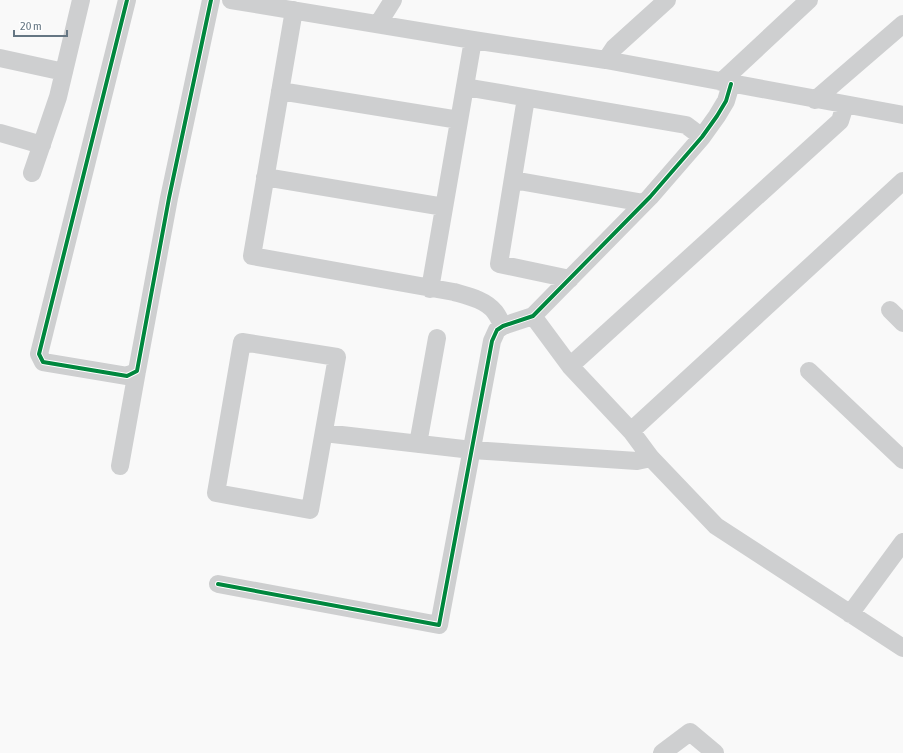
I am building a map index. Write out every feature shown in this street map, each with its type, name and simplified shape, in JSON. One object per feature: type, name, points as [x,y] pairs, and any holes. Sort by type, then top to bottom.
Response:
[{"type":"street","points":[[32,173],[58,97],[81,0]]},
{"type":"street","points":[[127,0],[39,354],[43,362],[127,376],[137,371]]},
{"type":"street","points":[[120,466],[168,198],[211,0]]},
{"type":"street","points":[[231,0],[473,40],[606,60],[903,116]]},
{"type":"street","points":[[378,24],[393,0]]},
{"type":"street","points":[[606,60],[614,48],[667,0]]},
{"type":"street","points":[[218,584],[439,625],[492,341],[497,330],[503,326],[533,316],[644,203],[702,137],[717,116],[726,101],[726,83],[809,0]]},
{"type":"street","points":[[294,10],[252,256],[430,289],[454,292],[474,298],[494,311],[503,326]]},
{"type":"street","points":[[815,100],[903,24]]},
{"type":"street","points":[[430,289],[473,40]]},
{"type":"street","points":[[0,58],[64,72]]},
{"type":"street","points":[[465,88],[686,125],[702,137]]},
{"type":"street","points":[[280,91],[459,120]]},
{"type":"street","points":[[526,98],[499,264],[570,279]]},
{"type":"street","points":[[570,366],[840,121],[845,105]]},
{"type":"street","points":[[0,133],[42,145]]},
{"type":"street","points":[[265,177],[444,207]]},
{"type":"street","points":[[513,180],[644,203]]},
{"type":"street","points":[[631,431],[903,181]]},
{"type":"street","points":[[890,310],[903,323]]},
{"type":"street","points":[[533,316],[570,366],[631,431],[651,458],[716,526],[903,648]]},
{"type":"street","points":[[418,444],[437,338]]},
{"type":"street","points":[[242,342],[337,357],[324,433],[310,510],[216,493],[242,342]]},
{"type":"street","points":[[809,371],[903,460]]},
{"type":"street","points":[[324,433],[472,450],[637,461],[651,458]]},
{"type":"street","points":[[850,614],[903,542]]},
{"type":"street","points":[[662,753],[690,732],[715,753]]},
{"type":"cycle path","points":[[127,0],[39,354],[43,362],[127,376],[137,371],[169,198],[211,0]]},
{"type":"cycle path","points":[[218,584],[439,625],[492,341],[497,330],[503,326],[533,316],[650,197],[702,137],[726,101],[731,84]]}]
